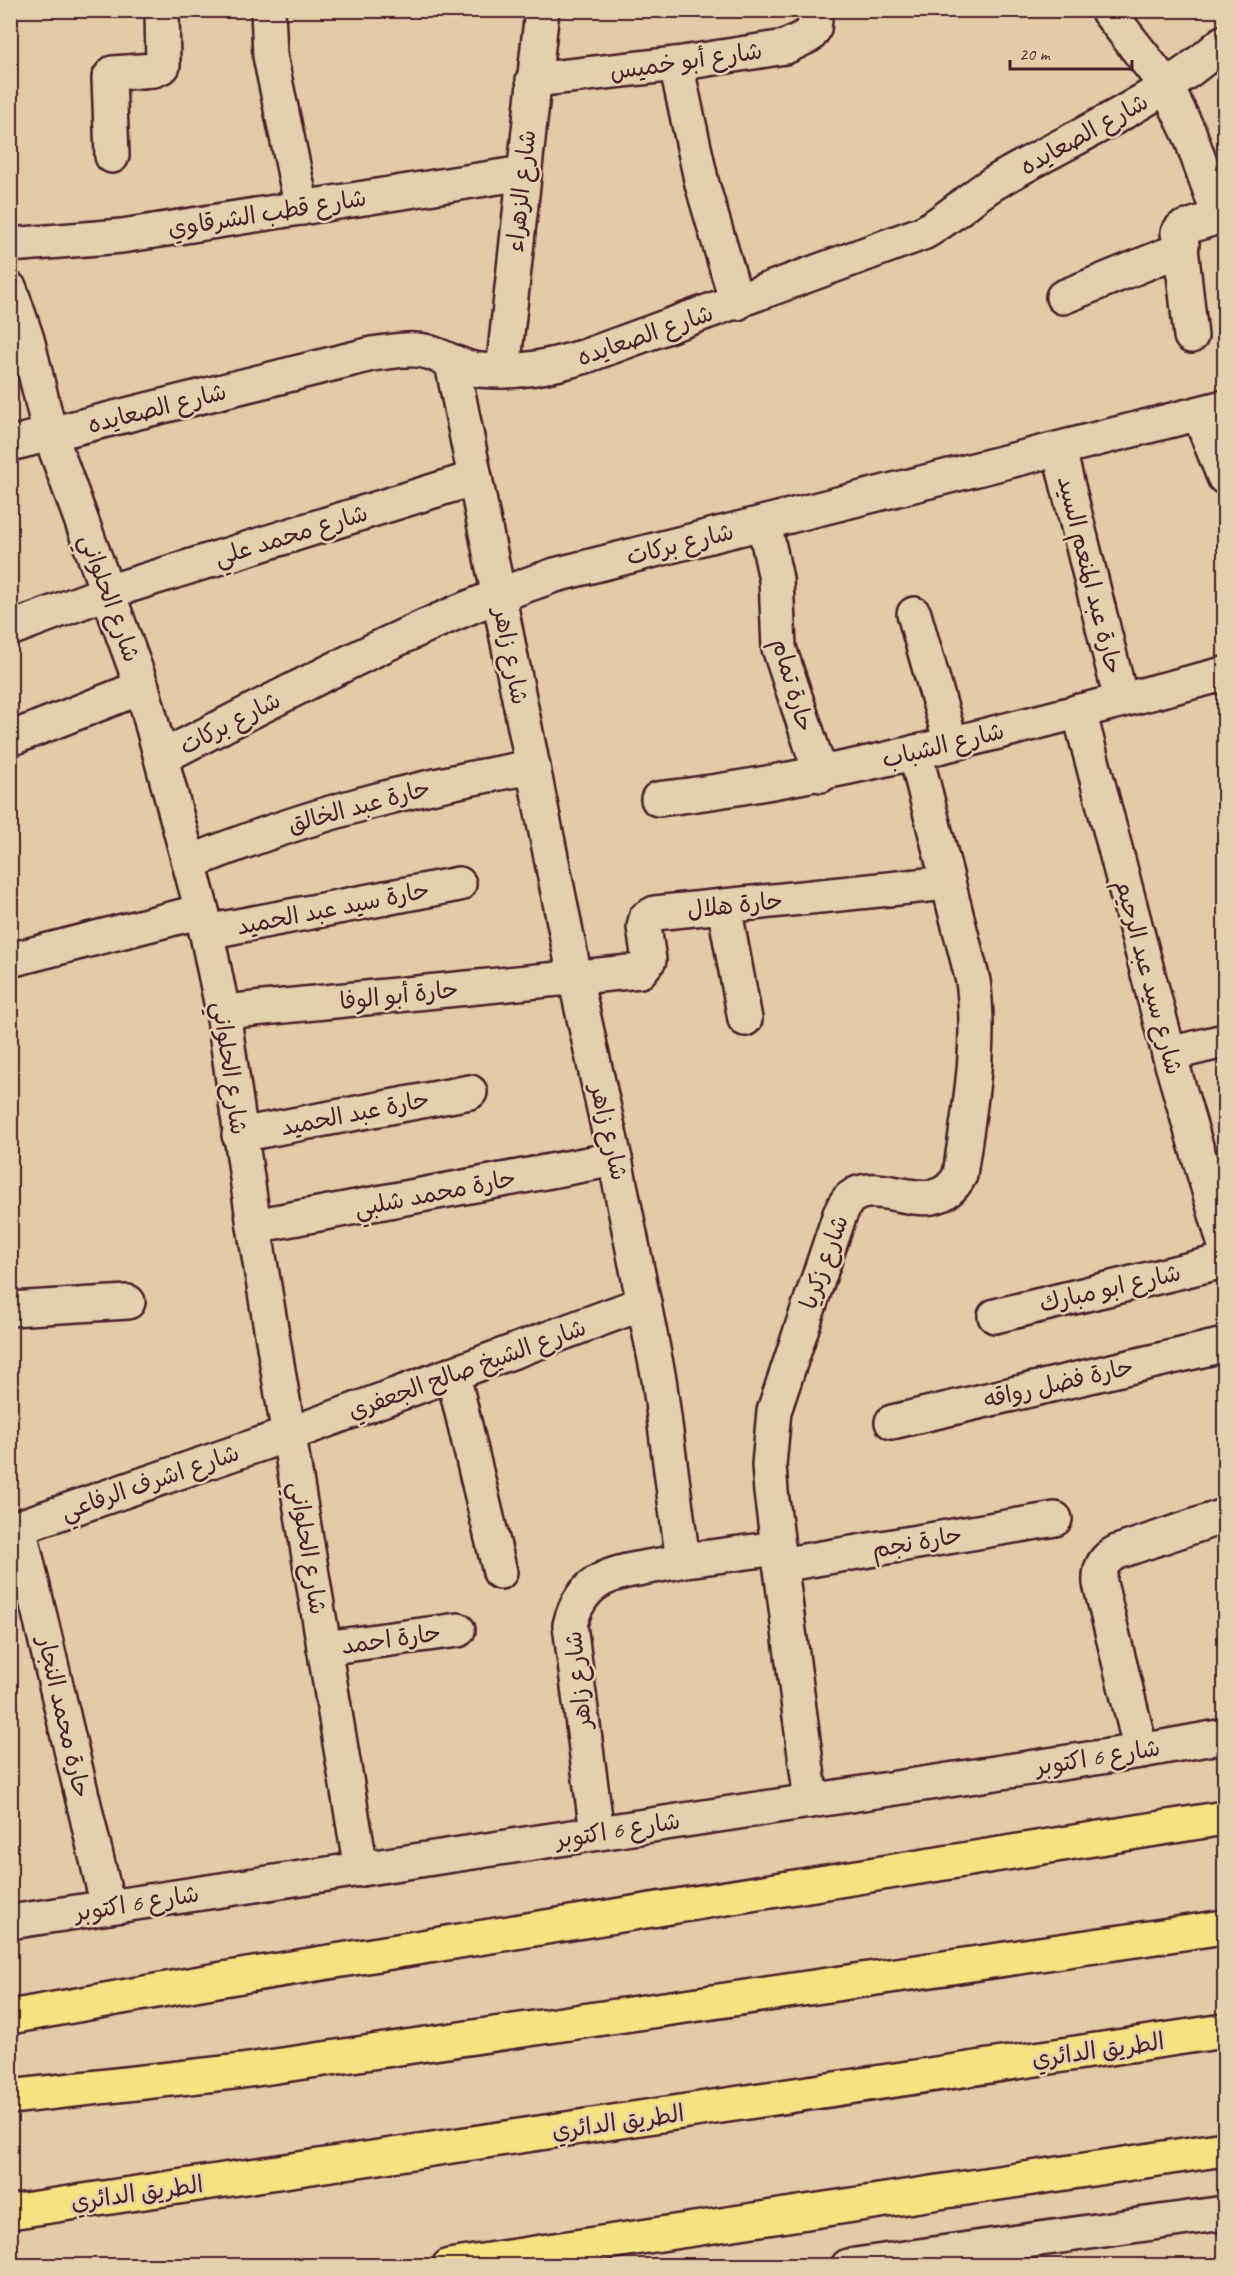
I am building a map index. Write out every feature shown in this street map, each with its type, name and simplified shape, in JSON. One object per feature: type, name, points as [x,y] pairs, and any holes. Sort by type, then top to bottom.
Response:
[{"type":"highway","points":[[10,2016],[246,1975],[1224,1818]]},
{"type":"highway","points":[[10,2097],[254,2070],[1224,1927]]},
{"type":"highway","name":"الطريق الدائري","points":[[10,2212],[1224,2031]]},
{"type":"highway","points":[[449,2265],[1224,2149]]},
{"type":"street","points":[[112,156],[109,78],[113,73],[159,70],[163,66],[162,10]]},
{"type":"street","points":[[268,10],[270,56],[302,208]]},
{"type":"street","name":"شارع الزهراء","points":[[503,371],[542,10]]},
{"type":"street","name":"شارع أبو خميس","points":[[533,80],[676,64],[796,44],[806,39],[814,29],[816,10]]},
{"type":"street","points":[[1107,10],[1167,87],[1190,135],[1213,199],[1224,213],[1178,233],[1191,336]]},
{"type":"street","name":"شارع الصعايده","points":[[10,444],[372,354],[408,350],[424,351],[452,363],[478,370],[503,371],[554,366],[586,356],[737,303],[923,233],[944,221],[993,184],[1167,87],[1224,42]]},
{"type":"street","points":[[676,64],[702,184],[737,303]]},
{"type":"street","name":"شارع قطب الشرقاوي","points":[[10,245],[122,236],[523,173]]},
{"type":"street","points":[[1063,297],[1181,248]]},
{"type":"street","name":"شارع الحلواني","points":[[10,289],[27,339],[50,434],[142,687],[191,862],[223,1012],[239,1135],[361,1869]]},
{"type":"street","name":"شارع زاهر","points":[[452,363],[575,977],[644,1304],[670,1445],[682,1554],[679,1561],[614,1573],[594,1583],[579,1598],[573,1610],[570,1625],[597,1833]]},
{"type":"street","points":[[1212,410],[1224,477]]},
{"type":"street","name":"شارع بركات","points":[[162,757],[426,625],[499,594],[555,575],[1212,410]]},
{"type":"street","name":"حارة عبد المنعم السيد","points":[[1059,450],[1121,700]]},
{"type":"street","name":"شارع محمد علي","points":[[10,629],[108,592],[475,478]]},
{"type":"street","name":"حارة تمام","points":[[765,523],[776,579],[778,648],[821,775]]},
{"type":"street","points":[[914,614],[951,743]]},
{"type":"street","name":"شارع الشباب","points":[[658,799],[739,790],[821,775],[1224,674]]},
{"type":"street","points":[[10,739],[142,687]]},
{"type":"street","name":"شارع سيد عبد الرحيم","points":[[1079,711],[1169,1054],[1224,1242]]},
{"type":"street","name":"شارع زكريا","points":[[811,1801],[778,1557],[769,1465],[774,1411],[840,1214],[848,1199],[858,1193],[929,1197],[944,1194],[954,1187],[960,1174],[974,1075],[977,1013],[973,981],[915,752]]},
{"type":"street","name":"حارة عبد الخالق","points":[[191,862],[324,813],[451,781],[533,767]]},
{"type":"street","name":"حارة هلال","points":[[575,977],[640,970],[646,967],[649,956],[644,927],[650,915],[947,883]]},
{"type":"street","name":"حارة سيد عبد الحميد","points":[[10,960],[204,922],[459,884]]},
{"type":"street","points":[[724,906],[745,1019]]},
{"type":"street","name":"حارة أبو الوفا","points":[[223,1012],[575,977]]},
{"type":"street","points":[[1169,1054],[1224,1041]]},
{"type":"street","name":"حارة عبد الحميد","points":[[239,1135],[470,1092]]},
{"type":"street","name":"حارة محمد شلبي","points":[[254,1226],[615,1159]]},
{"type":"street","name":"شارع ابو مبارك","points":[[995,1316],[1224,1260]]},
{"type":"street","points":[[10,1309],[128,1302]]},
{"type":"street","name":"شارع الشيخ صالح الجعفري","points":[[290,1434],[644,1304]]},
{"type":"street","name":"حارة فضل رواقه","points":[[892,1422],[1224,1345]]},
{"type":"street","points":[[453,1375],[500,1572]]},
{"type":"street","name":"شارع اشرف الرفاعي","points":[[15,1528],[290,1434]]},
{"type":"street","points":[[1141,1751],[1100,1583],[1100,1568],[1104,1561],[1117,1552],[1224,1516]]},
{"type":"street","name":"حارة نجم","points":[[679,1561],[778,1557],[1055,1519]]},
{"type":"street","name":"حارة محمد النجار","points":[[15,1528],[108,1907]]},
{"type":"street","name":"حارة احمد","points":[[324,1648],[458,1630]]},
{"type":"street","name":"شارع 6 اكتوبر","points":[[10,1922],[1141,1751],[1224,1736]]},
{"type":"street","points":[[848,2265],[1006,2254],[1224,2213]]}]
